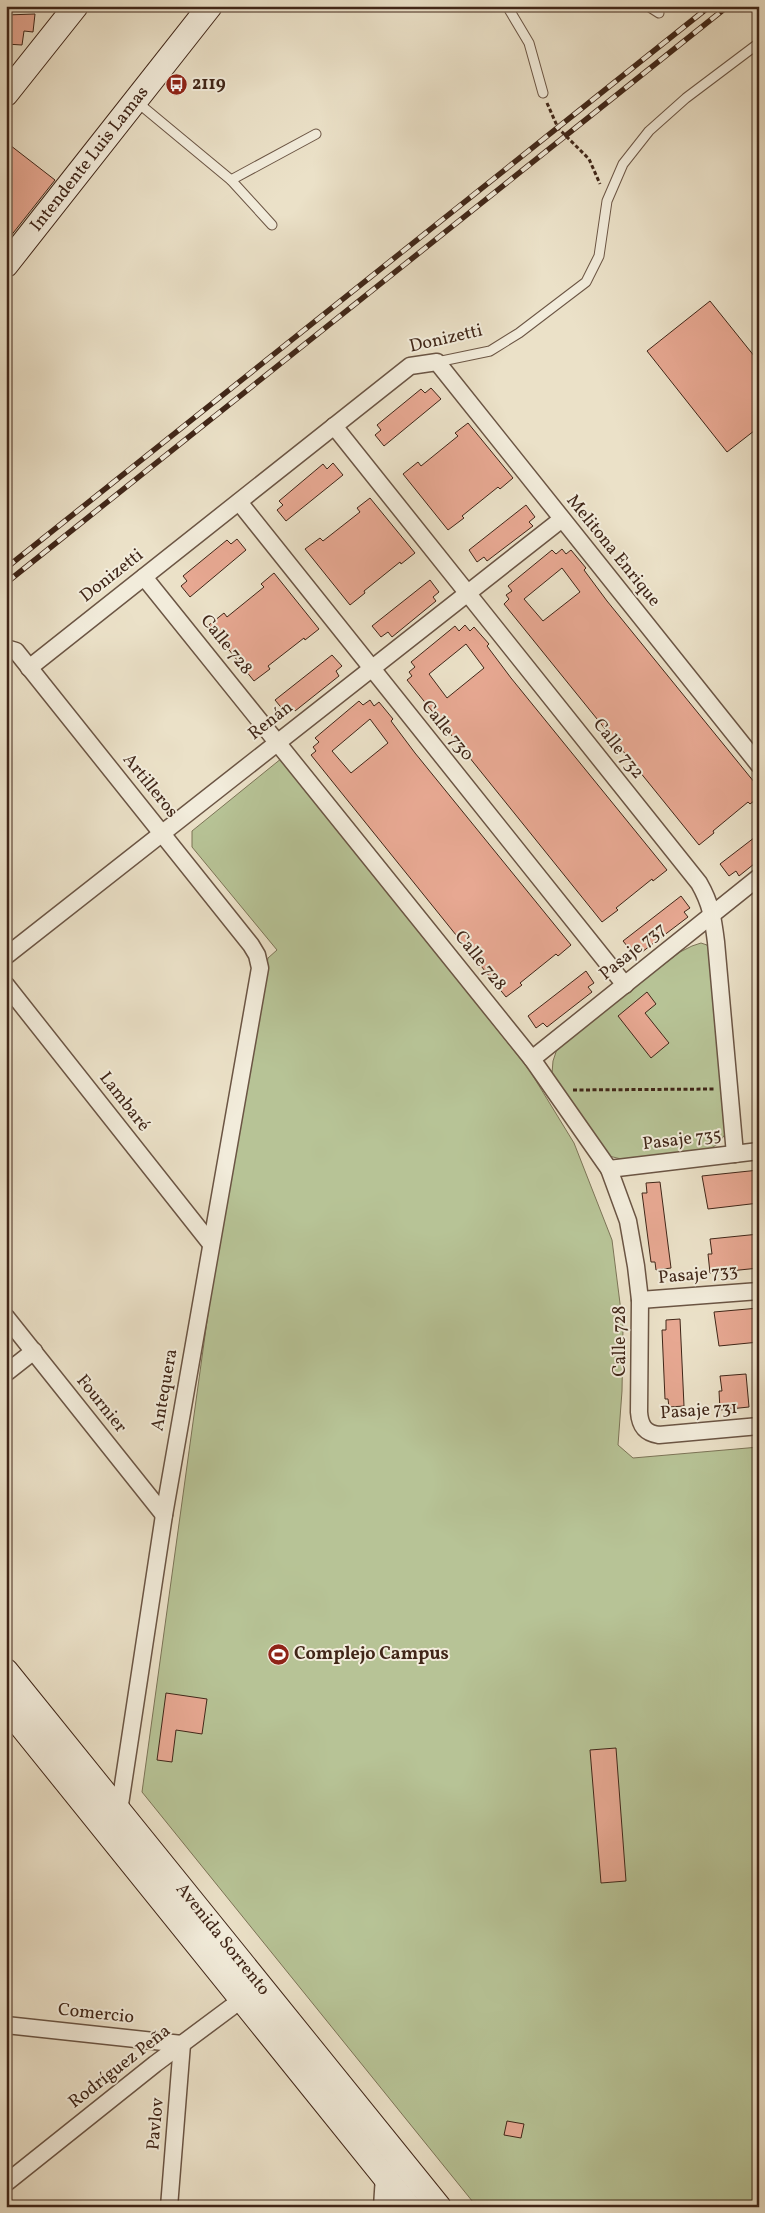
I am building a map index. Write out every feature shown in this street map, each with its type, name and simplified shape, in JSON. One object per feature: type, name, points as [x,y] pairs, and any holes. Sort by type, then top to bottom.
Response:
[{"type":"main road","points":[[6,94],[76,6]]},
{"type":"main road","name":"Intendente Luis Lamas","points":[[6,265],[210,6]]},
{"type":"main road","name":"Avenida Sorrento","points":[[8,1677],[110,1818],[393,2168],[439,2207]]},
{"type":"main road","name":"Avenida Sorrento","points":[[6,1707],[110,1818]]},
{"type":"main road","name":"Avenida Sorrento","points":[[393,2168],[409,2207]]},
{"type":"street","name":"Donizetti","points":[[30,668],[410,366],[437,362]]},
{"type":"street","name":"Melitona Enrique","points":[[437,362],[759,765]]},
{"type":"street","name":"Calle 732","points":[[334,426],[699,883],[713,913],[735,1154]]},
{"type":"street","name":"Calle 730","points":[[239,502],[625,984]]},
{"type":"street","name":"Renán","points":[[6,956],[562,518]]},
{"type":"street","name":"Calle 728","points":[[144,577],[278,741],[532,1059],[609,1169],[628,1221],[640,1300],[639,1412],[640,1421],[644,1429]]},
{"type":"street","name":"Artilleros","points":[[6,648],[16,651],[30,668],[257,955]]},
{"type":"street","name":"Pasaje 737","points":[[532,1059],[759,877]]},
{"type":"street","name":"Antequera","points":[[110,1818],[260,968],[257,955]]},
{"type":"street","name":"Lambaré","points":[[6,985],[211,1244]]},
{"type":"street","name":"Pasaje 735","points":[[609,1169],[759,1151]]},
{"type":"street","name":"Pasaje 733","points":[[640,1300],[759,1291]]},
{"type":"street","name":"Fournier","points":[[6,1317],[164,1515]]},
{"type":"street","points":[[6,1374],[34,1351]]},
{"type":"street","name":"Pasaje 731","points":[[644,1429],[650,1434],[659,1435],[759,1426]]},
{"type":"street","name":"Rodríguez Peña","points":[[6,2183],[251,1992]]},
{"type":"street","name":"Comercio","points":[[6,2025],[182,2044]]},
{"type":"street","name":"Pavlov","points":[[169,2207],[182,2044]]},
{"type":"street","points":[[382,2207],[393,2168]]},
{"type":"lane","points":[[507,6],[528,43],[543,93]]},
{"type":"lane","points":[[648,6],[660,13]]},
{"type":"lane","name":"Donizetti","points":[[437,362],[490,351],[519,334],[586,282],[599,256],[607,201],[623,164],[649,131],[686,98],[759,43]]},
{"type":"lane","points":[[138,99],[143,107],[231,180],[272,225]]},
{"type":"lane","points":[[231,180],[316,134]]},
{"type":"path","points":[[543,93],[558,128],[590,159],[607,201]]},
{"type":"path","points":[[555,1090],[729,1089]]},
{"type":"green space","points":[[282,758],[530,1071],[574,1143],[612,1240],[623,1327],[622,1391],[618,1445],[633,1458],[759,1447],[759,2207],[477,2207],[142,1792],[215,1263],[268,958],[277,950],[192,847],[192,831]]},
{"type":"green space","points":[[701,943],[707,945],[711,954],[726,1133],[718,1144],[706,1151],[621,1159],[609,1156],[552,1073],[553,1061],[558,1046],[680,952]]},
{"type":"building","points":[[35,14],[33,32],[24,31],[22,45],[6,44],[6,15]]},
{"type":"building","points":[[6,142],[55,180],[6,242]]},
{"type":"building","points":[[710,301],[759,362],[759,427],[727,452],[647,351]]},
{"type":"building","points":[[431,388],[441,399],[384,446],[375,435],[381,430],[377,425],[421,389],[425,393]]},
{"type":"building","points":[[468,423],[513,478],[500,489],[498,487],[448,530],[403,474],[418,462],[421,466],[458,436],[455,433]]},
{"type":"building","points":[[333,463],[343,475],[286,521],[277,510],[283,505],[279,501],[323,464],[327,469]]},
{"type":"building","points":[[370,498],[415,553],[401,564],[400,562],[350,605],[305,549],[320,538],[323,541],[360,512],[357,508]]},
{"type":"building","points":[[526,505],[535,517],[529,522],[533,526],[487,561],[484,557],[477,562],[469,550]]},
{"type":"building","points":[[237,539],[246,550],[190,597],[181,586],[187,581],[183,576],[227,540],[231,544]]},
{"type":"building","points":[[562,549],[566,554],[571,550],[586,568],[584,570],[607,601],[759,788],[759,797],[750,804],[748,802],[699,845],[504,604],[509,599],[506,595],[512,591],[508,586],[552,550],[556,554]],"holes":[[[562,568],[580,592],[543,621],[524,599]]]},
{"type":"building","points":[[274,573],[319,629],[305,640],[304,638],[268,666],[270,669],[254,681],[209,625],[224,613],[227,617],[264,587],[261,584]]},
{"type":"building","points":[[430,580],[439,592],[433,597],[436,601],[392,637],[388,632],[381,637],[372,626]]},
{"type":"building","points":[[465,625],[470,631],[474,627],[489,644],[487,646],[511,678],[667,870],[653,881],[652,879],[602,922],[407,680],[412,676],[409,672],[415,667],[411,662],[455,626],[459,631]],"holes":[[[466,644],[484,668],[447,698],[429,674]]]},
{"type":"building","points":[[332,655],[342,666],[336,671],[339,676],[295,711],[291,707],[285,712],[275,700]]},
{"type":"building","points":[[370,700],[374,706],[379,702],[393,719],[391,721],[415,753],[571,945],[558,956],[556,954],[506,997],[311,755],[316,751],[313,747],[319,742],[315,738],[359,701],[363,705]],"holes":[[[370,719],[388,743],[351,773],[332,751]]]},
{"type":"building","points":[[759,834],[759,860],[739,876],[736,871],[729,876],[720,864]]},
{"type":"building","points":[[681,896],[690,908],[684,912],[688,917],[642,952],[639,947],[632,952],[623,941]]},
{"type":"building","points":[[586,971],[594,983],[588,987],[592,992],[547,1027],[543,1023],[536,1028],[528,1016]]},
{"type":"building","points":[[647,992],[656,1004],[645,1013],[669,1043],[651,1058],[618,1016]]},
{"type":"building","points":[[759,1170],[759,1203],[708,1209],[702,1176]]},
{"type":"building","points":[[660,1182],[671,1268],[656,1270],[655,1262],[651,1262],[642,1193],[647,1193],[646,1183]]},
{"type":"building","points":[[759,1234],[759,1268],[710,1273],[708,1254],[712,1254],[710,1239]]},
{"type":"building","points":[[759,1308],[759,1342],[719,1346],[714,1312]]},
{"type":"building","points":[[680,1319],[684,1406],[669,1407],[668,1399],[665,1399],[662,1330],[666,1330],[666,1320]]},
{"type":"building","points":[[746,1374],[749,1407],[720,1410],[719,1391],[722,1391],[720,1376]]},
{"type":"building","points":[[166,1693],[207,1699],[202,1734],[176,1730],[172,1762],[157,1760]]},
{"type":"building","points":[[616,1748],[626,1881],[601,1883],[590,1750]]},
{"type":"building","points":[[507,2121],[524,2124],[521,2138],[504,2135]]},
{"type":"railway","points":[[6,568],[710,6]]},
{"type":"railway","points":[[6,583],[728,6]]},
{"type":"place","name":"2119","points":[[176,84]]},
{"type":"place","name":"Complejo Campus","points":[[278,1654]]}]
